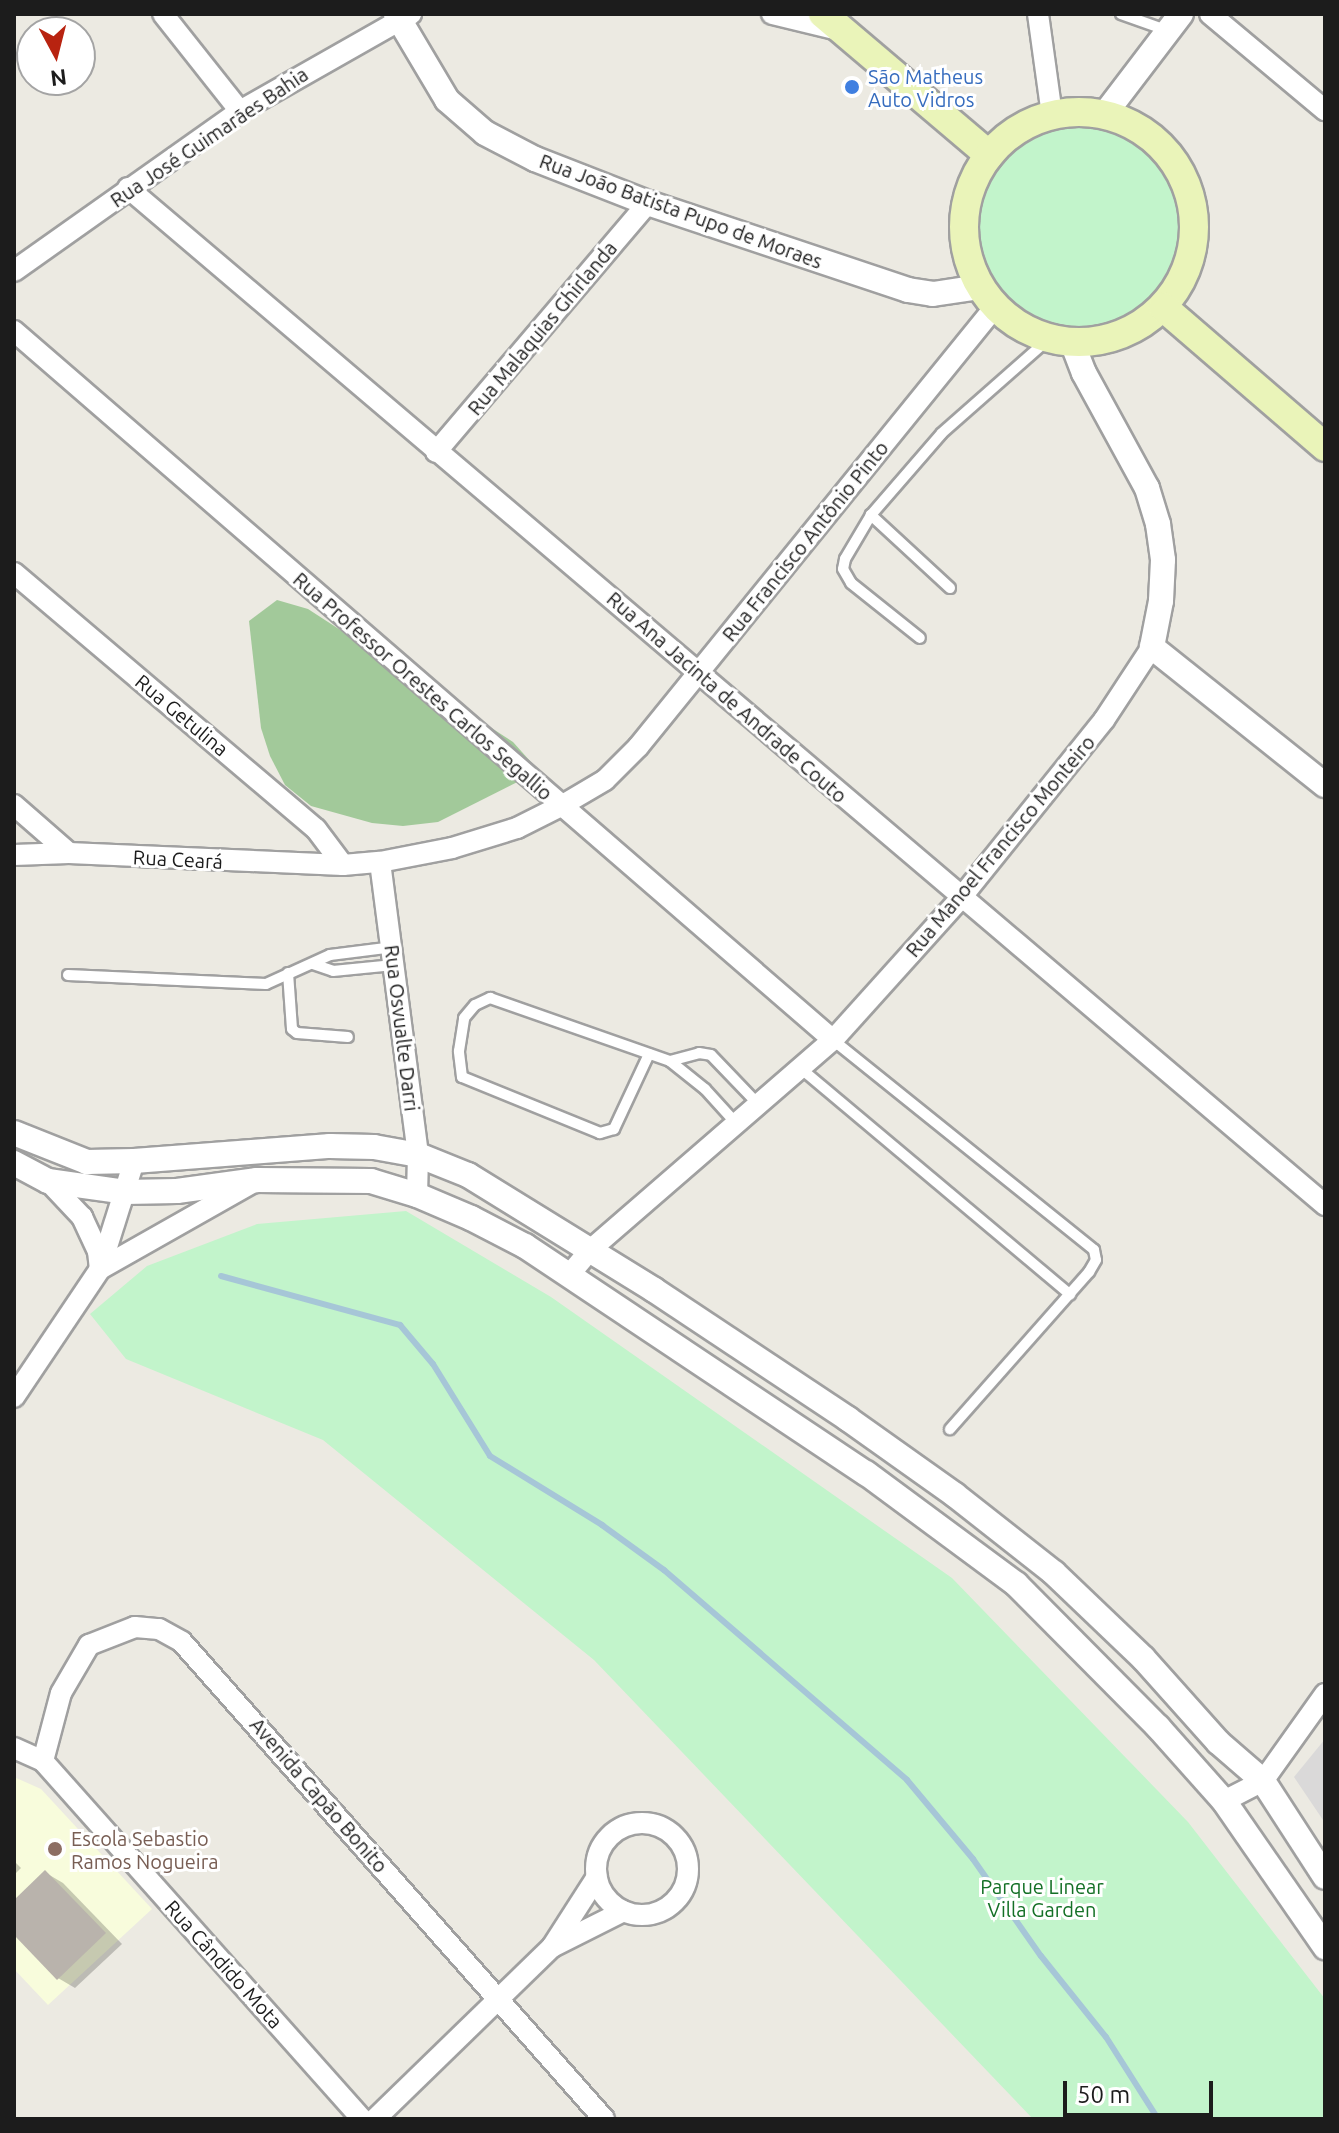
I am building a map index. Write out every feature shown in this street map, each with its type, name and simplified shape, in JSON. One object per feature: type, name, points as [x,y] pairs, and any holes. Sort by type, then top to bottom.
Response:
[{"type":"main road","points":[[834,20],[989,155]]},
{"type":"main road","points":[[1078,112],[1104,115],[1140,129],[1169,155],[1189,189],[1194,240],[1188,266],[1163,307],[1141,324],[1108,339],[1062,339],[1026,327],[988,297],[968,258],[963,224],[969,191],[989,155],[1026,125],[1052,115],[1078,112]]},
{"type":"main road","points":[[1163,307],[1325,447]]},
{"type":"street","points":[[163,14],[240,111]]},
{"type":"street","points":[[772,14],[834,20]]},
{"type":"street","points":[[1038,14],[1052,115]]},
{"type":"street","points":[[1210,14],[1325,110]]},
{"type":"street","name":"Rua José Guimarães Bahia","points":[[14,271],[240,111],[402,16]]},
{"type":"street","name":"Rua João Batista Pupo de Moraes","points":[[402,16],[447,100],[485,133],[535,159],[648,203],[908,290],[988,297]]},
{"type":"street","points":[[1104,115],[1174,22]]},
{"type":"street","name":"Rua Ana Jacinta de Andrade Couto","points":[[128,188],[436,452],[700,670],[960,899],[1325,1205]]},
{"type":"street","name":"Rua Malaquias Ghirlanda","points":[[436,452],[648,203]]},
{"type":"street","name":"Rua Francisco Antônio Pinto","points":[[343,865],[380,862],[452,848],[504,832],[561,806],[605,780],[638,747],[700,670],[988,297]]},
{"type":"street","name":"Rua Professor Orestes Carlos Segallio","points":[[14,331],[833,1040]]},
{"type":"street","name":"Rua Manoel Francisco Monteiro","points":[[570,1274],[589,1251],[833,1040],[960,899],[1104,720],[1152,647],[1161,601],[1163,560],[1158,524],[1141,475],[1062,339]]},
{"type":"street","name":"Rua Getulina","points":[[14,573],[316,829],[343,865]]},
{"type":"street","points":[[1152,647],[1325,785]]},
{"type":"street","points":[[14,805],[69,853]]},
{"type":"street","name":"Rua Ceará","points":[[14,855],[69,853],[343,865]]},
{"type":"street","name":"Rua Osvualte Darri","points":[[380,862],[418,1155],[417,1195]]},
{"type":"street","points":[[14,1133],[87,1162],[330,1146],[374,1147],[418,1155],[468,1175],[848,1419],[955,1495],[1054,1573],[1143,1658],[1218,1742],[1263,1781],[1325,1877]]},
{"type":"street","points":[[14,1397],[100,1269],[134,1161]]},
{"type":"street","points":[[14,1163],[48,1181],[82,1217],[98,1251],[100,1269]]},
{"type":"street","points":[[100,1269],[257,1180]]},
{"type":"street","points":[[48,1181],[125,1192],[177,1191],[257,1180],[371,1181],[417,1195],[471,1218],[570,1274],[866,1473],[1016,1584],[1158,1727],[1224,1801],[1325,1947]]},
{"type":"street","name":"Avenida Capão Bonito","points":[[43,1761],[61,1693],[89,1645],[135,1627],[159,1629],[182,1642],[604,2119]]},
{"type":"street","points":[[1224,1801],[1263,1781],[1325,1694]]},
{"type":"street","name":"Rua Cândido Mota","points":[[14,1748],[43,1761],[362,2119]]},
{"type":"street","points":[[375,2119],[552,1947],[597,1877],[602,1847],[625,1827],[656,1825],[681,1844],[688,1872],[677,1899],[653,1914],[624,1911],[609,1900],[597,1877]]},
{"type":"street","points":[[552,1947],[624,1911]]},
{"type":"lane","points":[[1121,14],[1174,22]]},
{"type":"lane","points":[[920,638],[851,583],[843,569],[845,559],[871,515],[942,433],[1062,339]]},
{"type":"lane","points":[[871,515],[950,588]]},
{"type":"lane","points":[[68,975],[251,985],[266,984],[330,955],[394,956]]},
{"type":"lane","points":[[313,964],[333,971],[394,956]]},
{"type":"lane","points":[[288,973],[292,1029],[297,1033],[348,1037]]},
{"type":"lane","points":[[649,1054],[614,1129],[600,1133],[462,1077],[459,1051],[464,1018],[475,1005],[490,998],[670,1061],[705,1089],[735,1122]]},
{"type":"lane","points":[[833,1040],[1094,1250],[1096,1260],[1070,1294],[950,1429]]},
{"type":"lane","points":[[670,1061],[699,1053],[711,1055],[757,1103]]},
{"type":"lane","points":[[799,1067],[1070,1294]]},
{"type":"shaded area","points":[[1325,1739],[1325,1823],[1294,1777]]},
{"type":"shaded area","name":"Escola Sebastio Ramos Nogueira","points":[[14,1777],[41,1789],[152,1909],[48,2005],[14,1969]]},
{"type":"green space","points":[[1079,112],[1123,121],[1160,146],[1185,183],[1194,227],[1185,271],[1160,308],[1123,333],[1079,342],[1035,333],[998,308],[973,271],[964,227],[973,183],[998,146],[1035,121]]},
{"type":"green space","points":[[277,600],[308,609],[513,742],[539,771],[438,822],[403,826],[372,823],[311,806],[285,785],[270,756],[261,728],[249,621]]},
{"type":"green space","name":"Parque Linear Villa Garden","points":[[406,1211],[551,1297],[952,1578],[1188,1822],[1325,1999],[1325,2119],[1033,2119],[594,1660],[323,1440],[126,1359],[90,1314],[147,1266],[257,1224]]},
{"type":"building","points":[[45,1870],[106,1933],[57,1980],[14,1935],[14,1900]]},
{"type":"waterway","points":[[221,1276],[400,1325],[433,1364],[490,1456],[602,1525],[664,1570],[907,1780],[973,1859],[1041,1956],[1106,2037],[1158,2119]]},
{"type":"place","name":"São Matheus Auto Vidros","points":[[852,87]]},
{"type":"place","name":"Escola Sebastio Ramos Nogueira","points":[[55,1849]]}]
